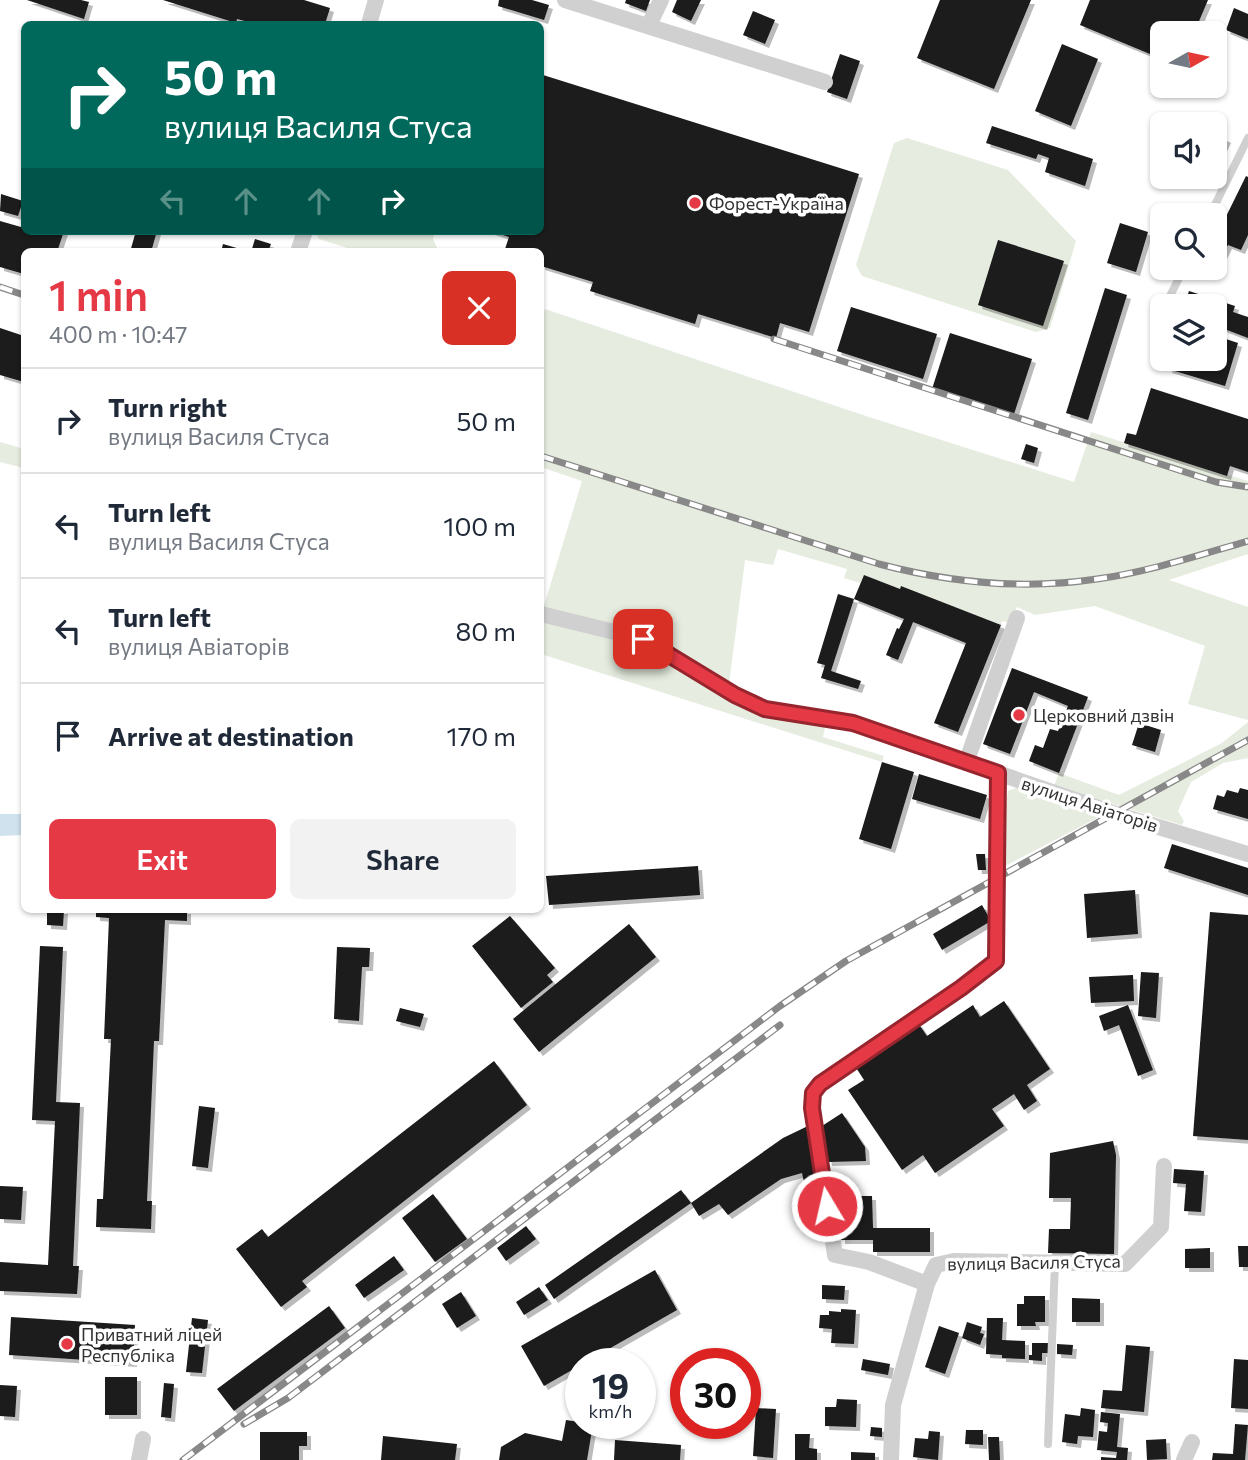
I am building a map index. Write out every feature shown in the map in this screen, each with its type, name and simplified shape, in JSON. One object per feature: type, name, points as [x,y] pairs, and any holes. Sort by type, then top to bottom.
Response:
[{"type":"street","points":[[370,21],[376,0]]},
{"type":"street","points":[[565,0],[825,82]]},
{"type":"street","points":[[649,25],[661,0]]},
{"type":"street","name":"вулиця Авіаторів","points":[[544,615],[643,639],[735,695],[765,709],[853,723],[1114,813],[1248,854]]},
{"type":"street","points":[[966,763],[1017,618]]},
{"type":"street","name":"вулиця Василя Стуса","points":[[927,1284],[869,1262],[835,1255],[812,1108],[813,1093],[820,1084],[996,961],[998,773]]},
{"type":"street","name":"вулиця Василя Стуса","points":[[891,1460],[893,1405],[927,1284],[936,1265],[954,1261],[1125,1264],[1161,1227],[1164,1166]]},
{"type":"street","points":[[139,1460],[143,1439]]},
{"type":"street","points":[[1184,1460],[1192,1442]]},
{"type":"lane","points":[[1216,203],[1248,138]]},
{"type":"lane","points":[[1048,1444],[1055,1261]]},
{"type":"shaded area","points":[[907,138],[1008,170],[1076,241],[1050,328],[1036,332],[862,276],[856,265],[894,143]]},
{"type":"shaded area","points":[[317,235],[434,235],[437,248],[347,248],[319,239]]},
{"type":"shaded area","points":[[545,309],[1074,482],[1091,432],[1248,481],[1248,554],[1169,580],[1248,607],[1248,720],[1188,704],[1205,646],[1095,606],[1035,615],[1017,607],[1010,623],[1002,621],[1001,625],[901,586],[900,589],[864,575],[860,583],[844,578],[847,569],[778,549],[773,565],[745,560],[729,684],[646,634],[544,609],[582,481],[544,468]]},
{"type":"shaded area","points":[[0,442],[21,448],[21,467],[0,462]]},
{"type":"shaded area","points":[[544,620],[641,644],[731,701],[826,722],[823,737],[884,756],[882,762],[544,655]]},
{"type":"shaded area","points":[[1248,722],[1248,758],[1223,763],[1191,782],[1178,811],[1184,821],[1182,825],[1054,786],[1059,773],[1119,795],[1222,743]]},
{"type":"shaded area","points":[[1019,787],[1105,814],[1001,868],[1001,840],[1008,791]]},
{"type":"water","points":[[0,814],[21,814],[21,835],[0,836]]},
{"type":"building","points":[[27,0],[81,0],[89,2],[84,19]]},
{"type":"building","points":[[163,0],[304,0],[330,8],[326,21],[230,21]]},
{"type":"building","points":[[499,0],[532,0],[549,5],[544,20],[498,6]]},
{"type":"building","points":[[626,0],[650,0],[646,11],[625,3]]},
{"type":"building","points":[[677,0],[701,0],[691,21],[672,12]]},
{"type":"building","points":[[940,0],[1031,0],[994,89],[917,58]]},
{"type":"building","points":[[1090,0],[1208,0],[1199,21],[1150,21],[1150,54],[1080,25]]},
{"type":"building","points":[[1234,8],[1248,14],[1248,39],[1227,30]]},
{"type":"building","points":[[753,11],[775,20],[765,44],[743,35]]},
{"type":"building","points":[[1062,44],[1098,59],[1071,126],[1035,111]]},
{"type":"building","points":[[840,54],[860,61],[847,99],[827,92]]},
{"type":"building","name":"Форест-Україна","points":[[544,75],[859,174],[809,332],[780,323],[776,338],[698,314],[695,324],[590,291],[593,282],[544,267],[544,248],[505,248],[509,237],[503,235],[544,235]]},
{"type":"building","points":[[992,126],[1093,159],[1085,186],[1045,172],[1049,158],[1038,154],[1036,159],[986,143]]},
{"type":"building","points":[[1246,176],[1248,177],[1248,235],[1241,250],[1228,245],[1227,247],[1227,215]]},
{"type":"building","points":[[1,194],[21,200],[18,216],[0,211]]},
{"type":"building","points":[[0,221],[21,227],[21,235],[63,235],[58,248],[21,248],[21,273],[0,267]]},
{"type":"building","points":[[1120,223],[1148,232],[1136,272],[1107,263]]},
{"type":"building","points":[[135,235],[156,235],[152,248],[131,248]]},
{"type":"building","points":[[255,239],[271,244],[270,248],[252,248]]},
{"type":"building","points":[[998,240],[1064,261],[1043,326],[978,305]]},
{"type":"building","points":[[1105,288],[1127,295],[1088,420],[1066,413]]},
{"type":"building","points":[[1227,303],[1235,306],[1233,312],[1248,317],[1248,338],[1227,330]]},
{"type":"building","points":[[851,307],[937,334],[923,379],[837,351]]},
{"type":"building","points":[[0,328],[21,335],[21,381],[0,375]]},
{"type":"building","points":[[950,333],[1032,359],[1014,414],[932,389]]},
{"type":"building","points":[[1227,339],[1238,343],[1225,386],[1175,371],[1227,371]]},
{"type":"building","points":[[1151,388],[1248,419],[1248,472],[1230,466],[1227,476],[1124,443],[1127,433],[1136,435]]},
{"type":"building","points":[[1026,444],[1038,448],[1034,463],[1021,459]]},
{"type":"building","points":[[864,575],[900,589],[901,586],[1001,625],[958,732],[934,723],[966,643],[913,622],[898,660],[886,655],[897,628],[899,629],[904,619],[854,599]]},
{"type":"building","points":[[838,594],[854,599],[831,671],[861,681],[858,689],[821,678],[825,665],[817,663]]},
{"type":"building","points":[[1012,668],[1088,697],[1059,773],[1029,761],[1035,745],[1043,748],[1050,729],[1058,731],[1068,706],[1034,692],[1010,754],[983,744]]},
{"type":"building","points":[[1139,723],[1161,730],[1155,752],[1132,745]]},
{"type":"building","points":[[882,762],[914,772],[891,849],[859,839]]},
{"type":"building","points":[[919,774],[987,795],[980,819],[912,799]]},
{"type":"building","points":[[1240,788],[1248,790],[1248,819],[1213,809],[1217,795],[1224,797],[1227,790],[1238,793]]},
{"type":"building","points":[[1172,844],[1248,868],[1248,895],[1164,868]]},
{"type":"building","points":[[976,854],[985,854],[986,870],[978,870]]},
{"type":"building","points":[[698,866],[700,895],[549,905],[546,876]]},
{"type":"building","points":[[1135,890],[1138,934],[1087,938],[1084,894]]},
{"type":"building","points":[[982,905],[991,921],[942,950],[933,934]]},
{"type":"building","points":[[1210,912],[1248,915],[1248,1140],[1193,1136]]},
{"type":"building","points":[[47,913],[64,913],[63,926],[47,925]]},
{"type":"building","points":[[96,913],[187,913],[187,921],[165,920],[159,1041],[154,1041],[147,1201],[152,1201],[151,1229],[96,1227],[97,1199],[103,1199],[111,1039],[104,1039],[109,918],[96,917]]},
{"type":"building","points":[[510,916],[555,968],[547,975],[553,982],[521,1008],[472,946]]},
{"type":"building","points":[[629,924],[656,957],[539,1052],[513,1019]]},
{"type":"building","points":[[40,946],[63,947],[56,1102],[80,1103],[73,1266],[79,1266],[77,1294],[0,1291],[0,1262],[48,1265],[55,1121],[32,1120]]},
{"type":"building","points":[[337,947],[370,948],[369,967],[362,967],[359,1021],[334,1019]]},
{"type":"building","points":[[1141,972],[1159,973],[1156,1018],[1138,1016]]},
{"type":"building","points":[[1133,975],[1134,1001],[1091,1003],[1089,977]]},
{"type":"building","points":[[1004,1001],[1050,1069],[1027,1085],[1037,1101],[1024,1110],[1014,1094],[992,1109],[1004,1126],[935,1173],[923,1155],[902,1170],[848,1090],[864,1080],[855,1066],[918,1023],[927,1036],[973,1005],[980,1017]]},
{"type":"building","points":[[1128,1005],[1153,1070],[1138,1076],[1119,1025],[1104,1031],[1099,1016]]},
{"type":"building","points":[[400,1008],[424,1014],[420,1027],[396,1021]]},
{"type":"building","points":[[494,1061],[527,1105],[302,1281],[307,1287],[281,1307],[236,1249],[262,1229],[268,1237]]},
{"type":"building","points":[[199,1106],[215,1108],[208,1168],[192,1166]]},
{"type":"building","points":[[842,1113],[865,1147],[866,1161],[828,1162],[822,1126]]},
{"type":"building","points":[[810,1125],[827,1236],[816,1238],[802,1173],[781,1179],[728,1215],[719,1204],[699,1216],[691,1203],[783,1138]]},
{"type":"building","points":[[1113,1141],[1116,1155],[1114,1254],[1048,1253],[1049,1229],[1070,1229],[1071,1198],[1049,1198],[1050,1153]]},
{"type":"building","points":[[1174,1169],[1204,1171],[1201,1212],[1184,1211],[1186,1184],[1173,1183]]},
{"type":"building","points":[[0,1186],[23,1187],[21,1220],[0,1219]]},
{"type":"building","points":[[681,1190],[691,1203],[554,1299],[545,1285]]},
{"type":"building","points":[[433,1194],[467,1239],[435,1262],[402,1218]]},
{"type":"building","points":[[841,1196],[872,1196],[873,1228],[930,1228],[930,1252],[873,1252],[873,1240],[841,1240]]},
{"type":"building","points":[[526,1226],[536,1239],[506,1261],[497,1248]]},
{"type":"building","points":[[1238,1246],[1248,1246],[1248,1267],[1239,1267]]},
{"type":"building","points":[[1210,1248],[1210,1268],[1185,1268],[1185,1249]]},
{"type":"building","points":[[394,1256],[404,1270],[364,1298],[355,1285]]},
{"type":"building","points":[[655,1270],[677,1310],[610,1348],[565,1348],[565,1374],[544,1386],[521,1346]]},
{"type":"building","points":[[822,1285],[845,1286],[844,1300],[822,1299]]},
{"type":"building","points":[[539,1287],[548,1300],[524,1315],[516,1302]]},
{"type":"building","points":[[461,1292],[476,1316],[457,1328],[442,1304]]},
{"type":"building","points":[[1024,1296],[1045,1296],[1045,1322],[1035,1322],[1036,1326],[1017,1326],[1017,1304],[1024,1304]]},
{"type":"building","points":[[1072,1298],[1100,1299],[1100,1322],[1072,1322]]},
{"type":"building","points":[[329,1306],[345,1328],[234,1411],[217,1389]]},
{"type":"building","points":[[841,1309],[856,1310],[854,1344],[831,1343],[832,1329],[819,1328],[820,1315],[829,1315],[829,1311],[841,1312]]},
{"type":"building","points":[[11,1317],[135,1325],[133,1363],[9,1355]]},
{"type":"building","points":[[192,1318],[208,1320],[202,1373],[186,1372]]},
{"type":"building","points":[[987,1318],[1003,1318],[1002,1340],[1025,1341],[1025,1359],[986,1354]]},
{"type":"building","points":[[967,1322],[982,1327],[980,1333],[984,1334],[980,1345],[962,1338]]},
{"type":"building","points":[[939,1326],[959,1333],[945,1374],[925,1367]]},
{"type":"building","points":[[1032,1343],[1048,1343],[1048,1353],[1042,1353],[1042,1361],[1029,1360]]},
{"type":"building","points":[[1057,1344],[1073,1345],[1072,1355],[1057,1354]]},
{"type":"building","points":[[1126,1345],[1150,1347],[1144,1412],[1101,1408],[1103,1390],[1122,1391]]},
{"type":"building","points":[[863,1359],[890,1364],[888,1375],[861,1370]]},
{"type":"building","points":[[1234,1359],[1248,1360],[1248,1409],[1231,1408]]},
{"type":"building","points":[[105,1377],[137,1377],[137,1415],[105,1415]]},
{"type":"building","points":[[164,1383],[174,1384],[171,1418],[161,1417]]},
{"type":"building","points":[[0,1385],[17,1386],[15,1417],[0,1416]]},
{"type":"building","points":[[837,1399],[857,1400],[856,1427],[825,1426],[825,1407],[836,1407]]},
{"type":"building","points":[[761,1408],[776,1409],[773,1458],[753,1456],[754,1439],[761,1439]]},
{"type":"building","points":[[1081,1408],[1095,1410],[1093,1437],[1078,1436],[1077,1444],[1062,1442],[1065,1414],[1080,1416]]},
{"type":"building","points":[[1101,1412],[1120,1414],[1117,1447],[1128,1448],[1127,1460],[1101,1460],[1101,1457],[1116,1458],[1117,1452],[1097,1450],[1099,1431],[1107,1432],[1108,1423],[1100,1422]]},
{"type":"building","points":[[1235,1424],[1248,1425],[1245,1460],[1212,1460],[1213,1453],[1233,1454]]},
{"type":"building","points":[[565,1425],[565,1439],[590,1439],[587,1460],[499,1460],[501,1447],[525,1433],[562,1441]]},
{"type":"building","points":[[871,1427],[882,1428],[882,1437],[870,1436]]},
{"type":"building","points":[[966,1430],[983,1430],[983,1445],[965,1444]]},
{"type":"building","points":[[929,1431],[940,1432],[938,1460],[913,1457],[915,1438],[928,1439]]},
{"type":"building","points":[[260,1432],[307,1432],[307,1446],[299,1446],[299,1460],[260,1460]]},
{"type":"building","points":[[795,1434],[810,1434],[809,1448],[817,1449],[817,1460],[795,1460]]},
{"type":"building","points":[[383,1436],[457,1444],[455,1460],[381,1460]]},
{"type":"building","points":[[988,1437],[999,1437],[1000,1460],[989,1460]]},
{"type":"building","points":[[1166,1439],[1167,1459],[1147,1460],[1146,1440]]},
{"type":"building","points":[[615,1440],[681,1445],[680,1460],[614,1460]]},
{"type":"building","points":[[851,1452],[875,1453],[875,1460],[851,1460]]},
{"type":"railway","points":[[0,287],[21,294]]},
{"type":"railway","points":[[774,339],[1216,482],[1248,487]]},
{"type":"railway","points":[[544,457],[879,564],[960,580],[1042,584],[1097,579],[1154,568],[1248,541]]},
{"type":"railway","points":[[183,1460],[780,1006],[846,961],[1248,740]]},
{"type":"railway","points":[[244,1424],[288,1398],[780,1025]]},
{"type":"place","name":"Форест-Україна","points":[[695,203]]},
{"type":"place","name":"Церковний дзвін","points":[[1019,715]]},
{"type":"place","name":"Приватний ліцей Республіка","points":[[67,1344]]},
{"type":"route","points":[[643,639],[735,695],[765,709],[853,723],[998,773],[996,961],[820,1084],[813,1093],[812,1108],[827,1206]]}]
